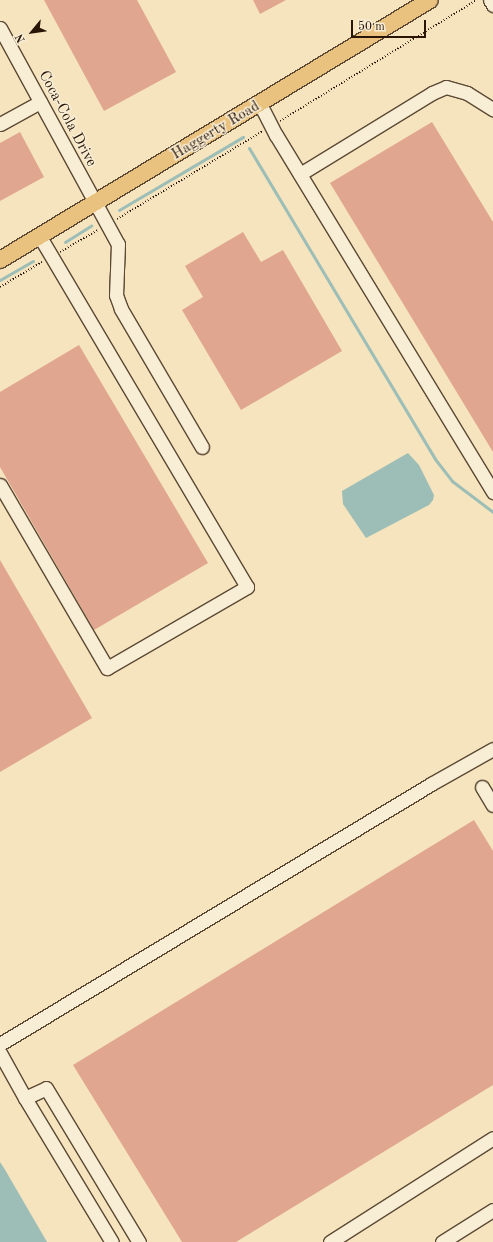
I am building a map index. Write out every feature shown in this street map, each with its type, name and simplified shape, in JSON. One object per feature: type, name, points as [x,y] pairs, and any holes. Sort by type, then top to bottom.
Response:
[{"type":"main road","name":"Haggerty Road","points":[[0,260],[95,204],[430,0]]},
{"type":"street","points":[[490,0],[493,5]]},
{"type":"street","name":"Coca-Cola Drive","points":[[0,28],[118,244],[116,295],[121,309],[202,447]]},
{"type":"street","points":[[300,174],[432,93],[446,87],[467,93],[493,109]]},
{"type":"street","points":[[0,124],[40,102]]},
{"type":"street","points":[[260,104],[300,174],[493,492]]},
{"type":"street","points":[[0,485],[107,668],[247,587],[40,236]]},
{"type":"street","points":[[0,1044],[431,784],[493,749]]},
{"type":"street","points":[[482,787],[493,805]]},
{"type":"street","points":[[0,1053],[25,1098],[112,1242]]},
{"type":"street","points":[[25,1098],[46,1088],[139,1242]]},
{"type":"street","points":[[330,1242],[493,1138]]},
{"type":"street","points":[[442,1242],[493,1210]]},
{"type":"path","points":[[114,220],[272,126],[477,0]]},
{"type":"water","points":[[408,453],[419,465],[434,495],[433,500],[429,505],[366,538],[343,504],[342,491]]},
{"type":"water","points":[[0,1162],[4,1168],[47,1242],[0,1242]]},
{"type":"building","points":[[44,0],[137,0],[176,72],[104,111]]},
{"type":"building","points":[[253,0],[286,0],[260,14]]},
{"type":"building","points":[[432,122],[493,222],[493,452],[330,183]]},
{"type":"building","points":[[20,132],[44,177],[0,201],[0,143]]},
{"type":"building","points":[[243,232],[261,262],[283,250],[342,351],[241,410],[182,310],[203,297],[185,266]]},
{"type":"building","points":[[79,345],[208,563],[94,630],[0,467],[0,392]]},
{"type":"building","points":[[0,560],[92,718],[0,772]]},
{"type":"building","points":[[474,820],[493,851],[493,1085],[236,1242],[182,1242],[73,1065]]},
{"type":"waterway","points":[[119,210],[243,137]]},
{"type":"waterway","points":[[249,148],[435,459],[452,481],[493,512]]},
{"type":"waterway","points":[[65,242],[91,226]]},
{"type":"waterway","points":[[0,280],[33,261]]}]
